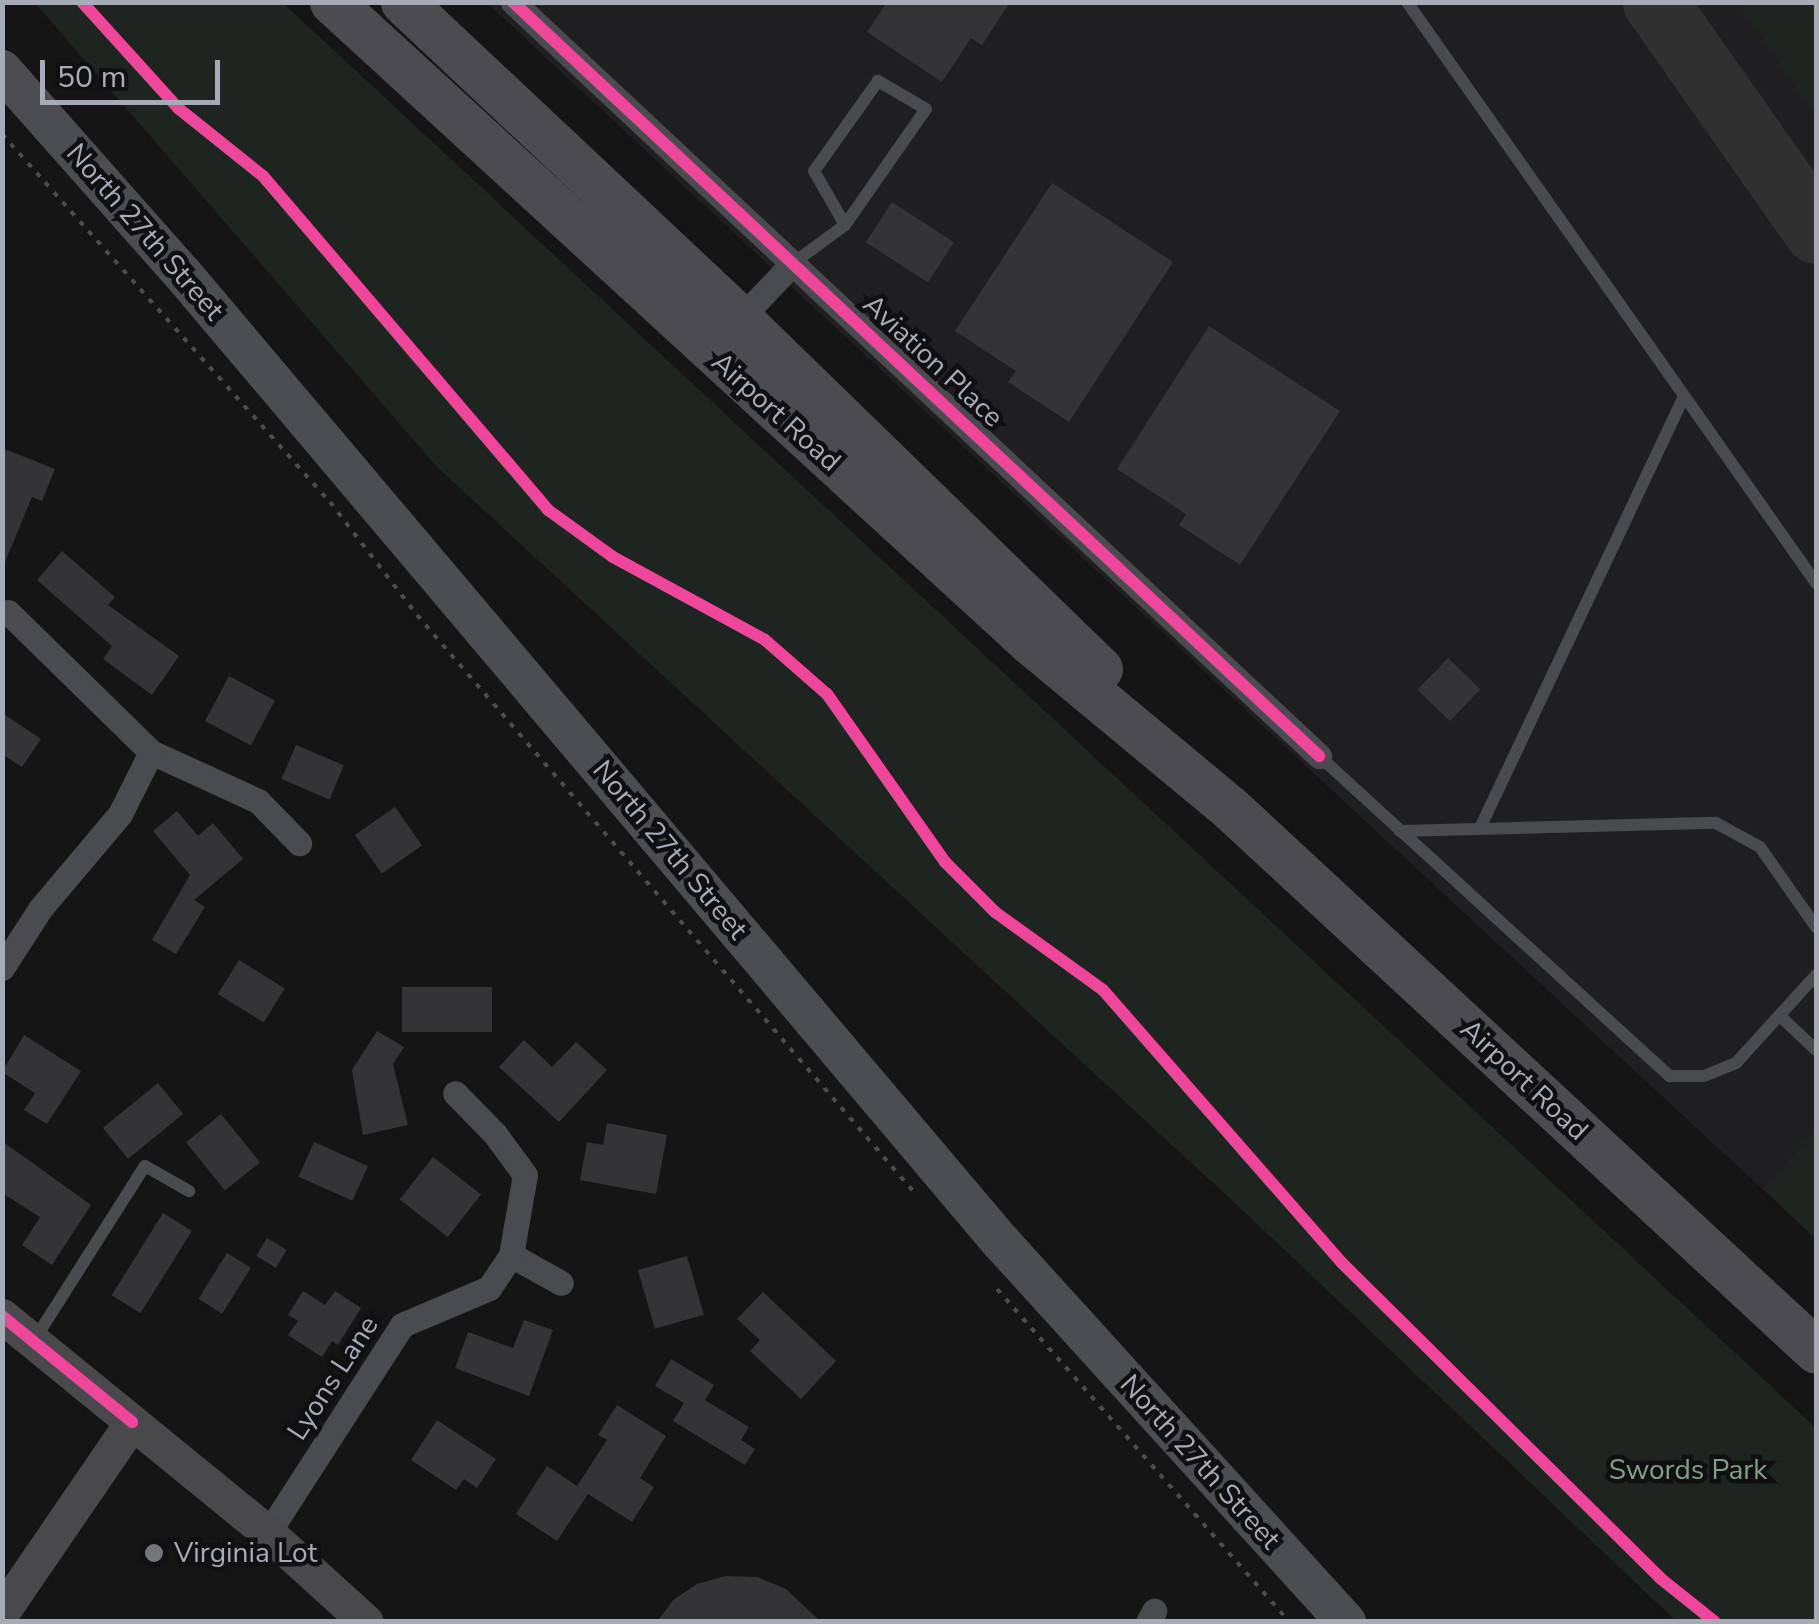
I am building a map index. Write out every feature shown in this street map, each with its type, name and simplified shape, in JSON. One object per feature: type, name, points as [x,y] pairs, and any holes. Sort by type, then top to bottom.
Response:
[{"type":"highway","name":"Airport Road","points":[[332,2],[708,351],[1030,642],[1231,809],[1816,1351]]},
{"type":"highway","name":"Airport Road","points":[[403,2],[1051,616],[1231,809]]},
{"type":"main road","name":"North 27th Street","points":[[2,70],[181,272],[1000,1241],[1346,1622]]},
{"type":"main road","points":[[2,1316],[268,1533],[366,1622]]},
{"type":"main road","points":[[8,1593],[132,1422]]},
{"type":"street","name":"Aviation Place","points":[[513,2],[1319,756]]},
{"type":"street","points":[[708,351],[792,264]]},
{"type":"street","points":[[8,612],[151,752],[258,802],[299,843]]},
{"type":"street","points":[[2,968],[40,910],[120,814],[151,752]]},
{"type":"street","points":[[455,1093],[495,1134],[525,1174],[511,1255],[561,1283]]},
{"type":"street","name":"Lyons Lane","points":[[268,1533],[402,1326],[489,1288],[511,1255]]},
{"type":"lane","points":[[1407,2],[1816,583]]},
{"type":"lane","points":[[792,264],[845,225],[926,110],[878,81],[814,171],[845,225]]},
{"type":"lane","points":[[1480,828],[1684,396]]},
{"type":"lane","points":[[1319,756],[1670,1076],[1722,1072],[1736,1063],[1816,976]]},
{"type":"lane","points":[[1400,831],[1716,823],[1760,847],[1816,927]]},
{"type":"lane","points":[[1781,1017],[1816,1050]]},
{"type":"lane","points":[[33,1341],[145,1166],[189,1191]]},
{"type":"path","points":[[2,134],[330,502],[530,748],[923,1203]]},
{"type":"path","points":[[985,1275],[1290,1622]]},
{"type":"shaded area","points":[[487,3],[1816,3],[1816,1239],[1308,768]]},
{"type":"green space","name":"Swords Park","points":[[35,3],[283,3],[1816,1428],[1816,1621],[1676,1621],[1251,1218],[437,467]]},
{"type":"green space","points":[[1737,3],[1816,3],[1816,116]]},
{"type":"green space","points":[[1816,1131],[1816,1239],[1763,1189]]},
{"type":"building","points":[[887,2],[1010,2],[982,45],[971,38],[942,82],[867,32]]},
{"type":"building","points":[[1052,183],[1173,262],[1069,422],[1008,382],[1016,371],[955,331]]},
{"type":"building","points":[[892,202],[954,242],[928,283],[866,242]]},
{"type":"building","points":[[1209,326],[1340,411],[1240,565],[1179,525],[1186,514],[1117,469]]},
{"type":"building","points":[[2,448],[55,469],[42,501],[32,497],[3,567]]},
{"type":"building","points":[[62,551],[115,597],[108,605],[179,656],[152,695],[103,659],[112,646],[37,580]]},
{"type":"building","points":[[1448,658],[1480,689],[1450,721],[1417,690]]},
{"type":"building","points":[[229,676],[275,700],[251,745],[205,721]]},
{"type":"building","points":[[2,713],[41,739],[22,767],[2,754]]},
{"type":"building","points":[[296,745],[344,765],[329,799],[282,779]]},
{"type":"building","points":[[395,807],[422,846],[382,874],[355,835]]},
{"type":"building","points":[[177,811],[198,836],[213,823],[243,859],[194,900],[205,907],[176,954],[152,940],[190,875],[153,831]]},
{"type":"building","points":[[239,960],[285,989],[264,1023],[218,994]]},
{"type":"building","points":[[402,987],[492,987],[492,1032],[402,1032]]},
{"type":"building","points":[[377,1031],[404,1047],[393,1064],[408,1125],[363,1135],[352,1070]]},
{"type":"building","points":[[24,1035],[81,1071],[47,1124],[24,1110],[35,1093],[2,1072]]},
{"type":"building","points":[[524,1040],[552,1067],[576,1042],[607,1070],[559,1122],[499,1067]]},
{"type":"building","points":[[158,1083],[183,1114],[128,1159],[103,1128]]},
{"type":"building","points":[[221,1114],[260,1162],[225,1191],[186,1142]]},
{"type":"building","points":[[607,1123],[667,1135],[656,1194],[580,1180],[587,1142],[603,1145]]},
{"type":"building","points":[[2,1141],[91,1205],[52,1265],[22,1245],[40,1217],[2,1193]]},
{"type":"building","points":[[314,1142],[368,1166],[352,1201],[299,1177]]},
{"type":"building","points":[[433,1157],[481,1195],[448,1237],[400,1200]]},
{"type":"building","points":[[163,1213],[192,1231],[140,1313],[112,1295]]},
{"type":"building","points":[[267,1238],[287,1250],[276,1268],[256,1256]]},
{"type":"building","points":[[227,1253],[251,1268],[222,1314],[198,1299]]},
{"type":"building","points":[[687,1256],[704,1315],[655,1329],[638,1270]]},
{"type":"building","points":[[303,1291],[325,1305],[335,1291],[361,1308],[338,1345],[332,1341],[322,1357],[288,1335],[298,1321],[288,1315]]},
{"type":"building","points":[[763,1292],[836,1361],[801,1399],[750,1351],[760,1340],[737,1319]]},
{"type":"building","points":[[524,1320],[553,1330],[529,1396],[455,1368],[468,1332],[513,1348]]},
{"type":"building","points":[[671,1359],[714,1385],[705,1400],[749,1427],[741,1440],[755,1449],[745,1465],[673,1421],[684,1403],[655,1386]]},
{"type":"building","points":[[617,1405],[666,1436],[640,1478],[654,1487],[632,1522],[588,1494],[557,1541],[516,1514],[547,1466],[577,1486],[607,1440],[598,1435]]},
{"type":"building","points":[[437,1420],[496,1459],[477,1488],[464,1479],[456,1490],[411,1460]]},
{"type":"building","points":[[726,1576],[757,1577],[786,1589],[821,1622],[657,1622],[673,1600],[697,1584]]},
{"type":"taxiway","points":[[1655,2],[1816,231]]},
{"type":"cycle path","points":[[82,2],[178,108],[263,176],[548,510],[613,557],[765,640],[827,694],[945,862],[995,912],[1103,990],[1342,1263],[1660,1578],[1715,1622]]},
{"type":"cycle path","points":[[513,2],[1319,756]]},
{"type":"cycle path","points":[[2,1316],[132,1422]]},
{"type":"place","name":"Virginia Lot","points":[[154,1553]]}]
